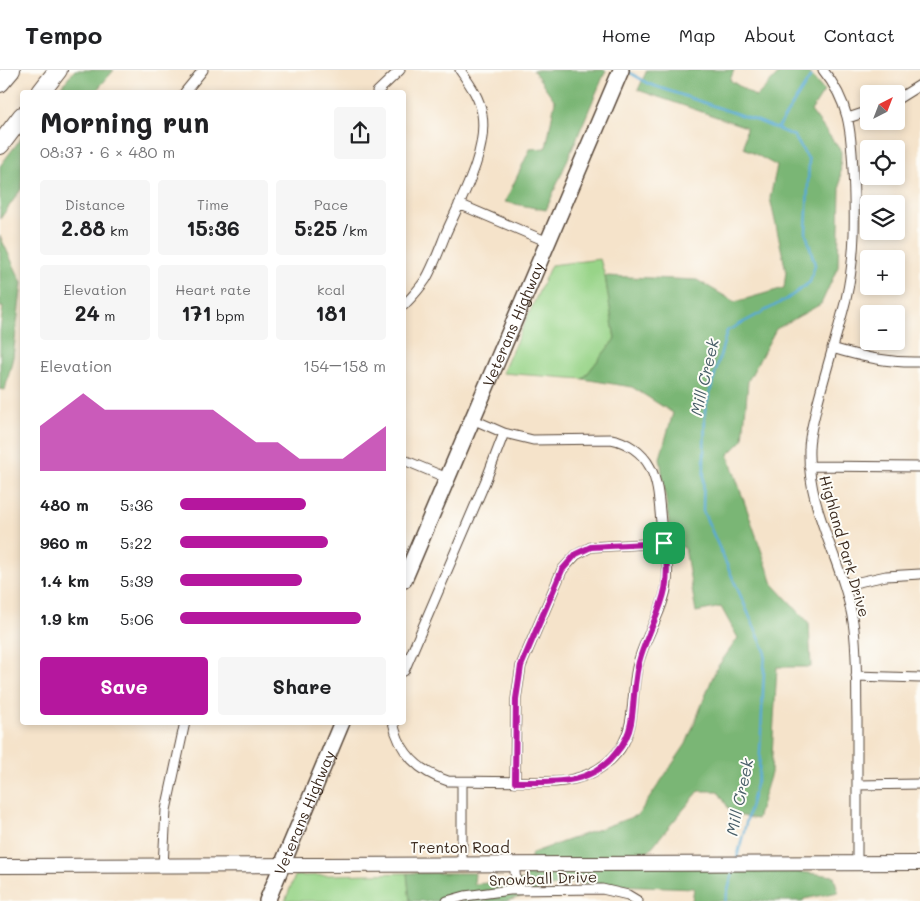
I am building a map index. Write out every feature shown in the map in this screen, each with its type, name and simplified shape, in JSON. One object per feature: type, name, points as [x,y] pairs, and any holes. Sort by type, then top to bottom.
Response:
[{"type":"highway","points":[[0,84],[10,70]]},
{"type":"highway","points":[[42,90],[58,70]]},
{"type":"highway","points":[[0,145],[20,119]]},
{"type":"main road","name":"Veterans Highway","points":[[406,575],[620,73]]},
{"type":"main road","name":"Veterans Highway","points":[[267,901],[341,725]]},
{"type":"main road","name":"Trenton Road","points":[[0,866],[920,863]]},
{"type":"street","points":[[187,90],[204,70]]},
{"type":"street","points":[[378,90],[400,70]]},
{"type":"street","points":[[406,302],[427,278],[476,162],[483,130],[482,113],[470,83],[460,70]]},
{"type":"street","name":"Highland Park Drive","points":[[824,70],[838,90],[848,118],[852,138],[855,209],[854,244],[852,271],[846,300],[810,433],[809,466],[818,514],[844,585],[853,621],[856,676],[857,863]]},
{"type":"street","points":[[905,94],[920,85]]},
{"type":"street","points":[[848,118],[860,114]]},
{"type":"street","points":[[459,204],[548,242]]},
{"type":"street","points":[[832,348],[865,358],[888,362],[920,362]]},
{"type":"street","points":[[394,725],[404,750],[419,768],[448,781],[555,782],[579,779],[603,767],[620,749],[630,730],[637,666],[665,593],[668,572],[655,478],[646,461],[638,452],[620,441],[611,439],[533,440],[504,433],[472,419]]},
{"type":"street","points":[[406,666],[486,480],[504,433]]},
{"type":"street","points":[[406,461],[447,478]]},
{"type":"street","points":[[809,466],[920,467]]},
{"type":"street","points":[[515,782],[518,679],[526,652],[562,570],[576,554],[591,547],[664,543]]},
{"type":"street","points":[[844,585],[886,576],[920,574]]},
{"type":"street","points":[[856,676],[920,678]]},
{"type":"street","points":[[163,866],[166,810],[184,725]]},
{"type":"street","points":[[462,782],[462,864]]},
{"type":"street","points":[[857,785],[920,784]]},
{"type":"street","points":[[514,863],[517,890]]},
{"type":"street","name":"Snowball Drive","points":[[447,901],[488,893],[517,890],[602,889],[628,895],[638,901]]},
{"type":"green space","points":[[75,70],[114,70],[97,90],[59,90]]},
{"type":"green space","points":[[533,70],[606,70],[546,210],[505,202],[530,149],[546,148],[555,101]]},
{"type":"green space","points":[[647,70],[734,70],[730,80],[756,97],[782,70],[806,70],[824,91],[811,111],[841,151],[838,267],[821,304],[776,329],[748,381],[743,440],[728,455],[773,584],[809,623],[811,667],[777,667],[771,773],[757,819],[732,814],[718,791],[699,791],[646,854],[834,876],[838,892],[804,899],[803,901],[692,901],[694,888],[564,883],[507,901],[410,901],[407,873],[475,873],[474,884],[525,880],[532,853],[638,815],[686,744],[716,669],[738,638],[721,607],[696,612],[685,548],[672,543],[660,458],[673,413],[632,387],[583,379],[615,339],[605,276],[697,280],[735,302],[784,288],[786,271],[770,198],[777,166],[744,148],[746,127],[638,90]]},
{"type":"green space","points":[[20,140],[20,191],[0,219],[0,166]]},
{"type":"green space","points":[[0,236],[20,279],[20,299],[13,357],[5,390],[0,389],[0,331],[3,307],[0,307]]},
{"type":"green space","points":[[600,259],[605,276],[615,339],[583,379],[502,373],[551,265]]},
{"type":"green space","points":[[407,873],[410,901],[285,901],[295,876]]},
{"type":"waterway","name":"Mill Creek","points":[[627,71],[649,84],[758,121],[794,136],[809,160],[806,233],[815,265],[810,282],[787,299],[727,331],[705,410],[703,511],[765,651],[759,773],[737,858]]},
{"type":"waterway","points":[[777,129],[811,76]]},
{"type":"waterway","name":"Mill Creek","points":[[725,901],[734,868]]},
{"type":"route","points":[[664,543],[668,572],[666,588],[664,598],[637,666],[632,722],[624,743],[613,758],[603,767],[579,779],[555,782],[515,782],[516,699],[521,666],[562,570],[576,554],[591,547],[664,543]]}]
